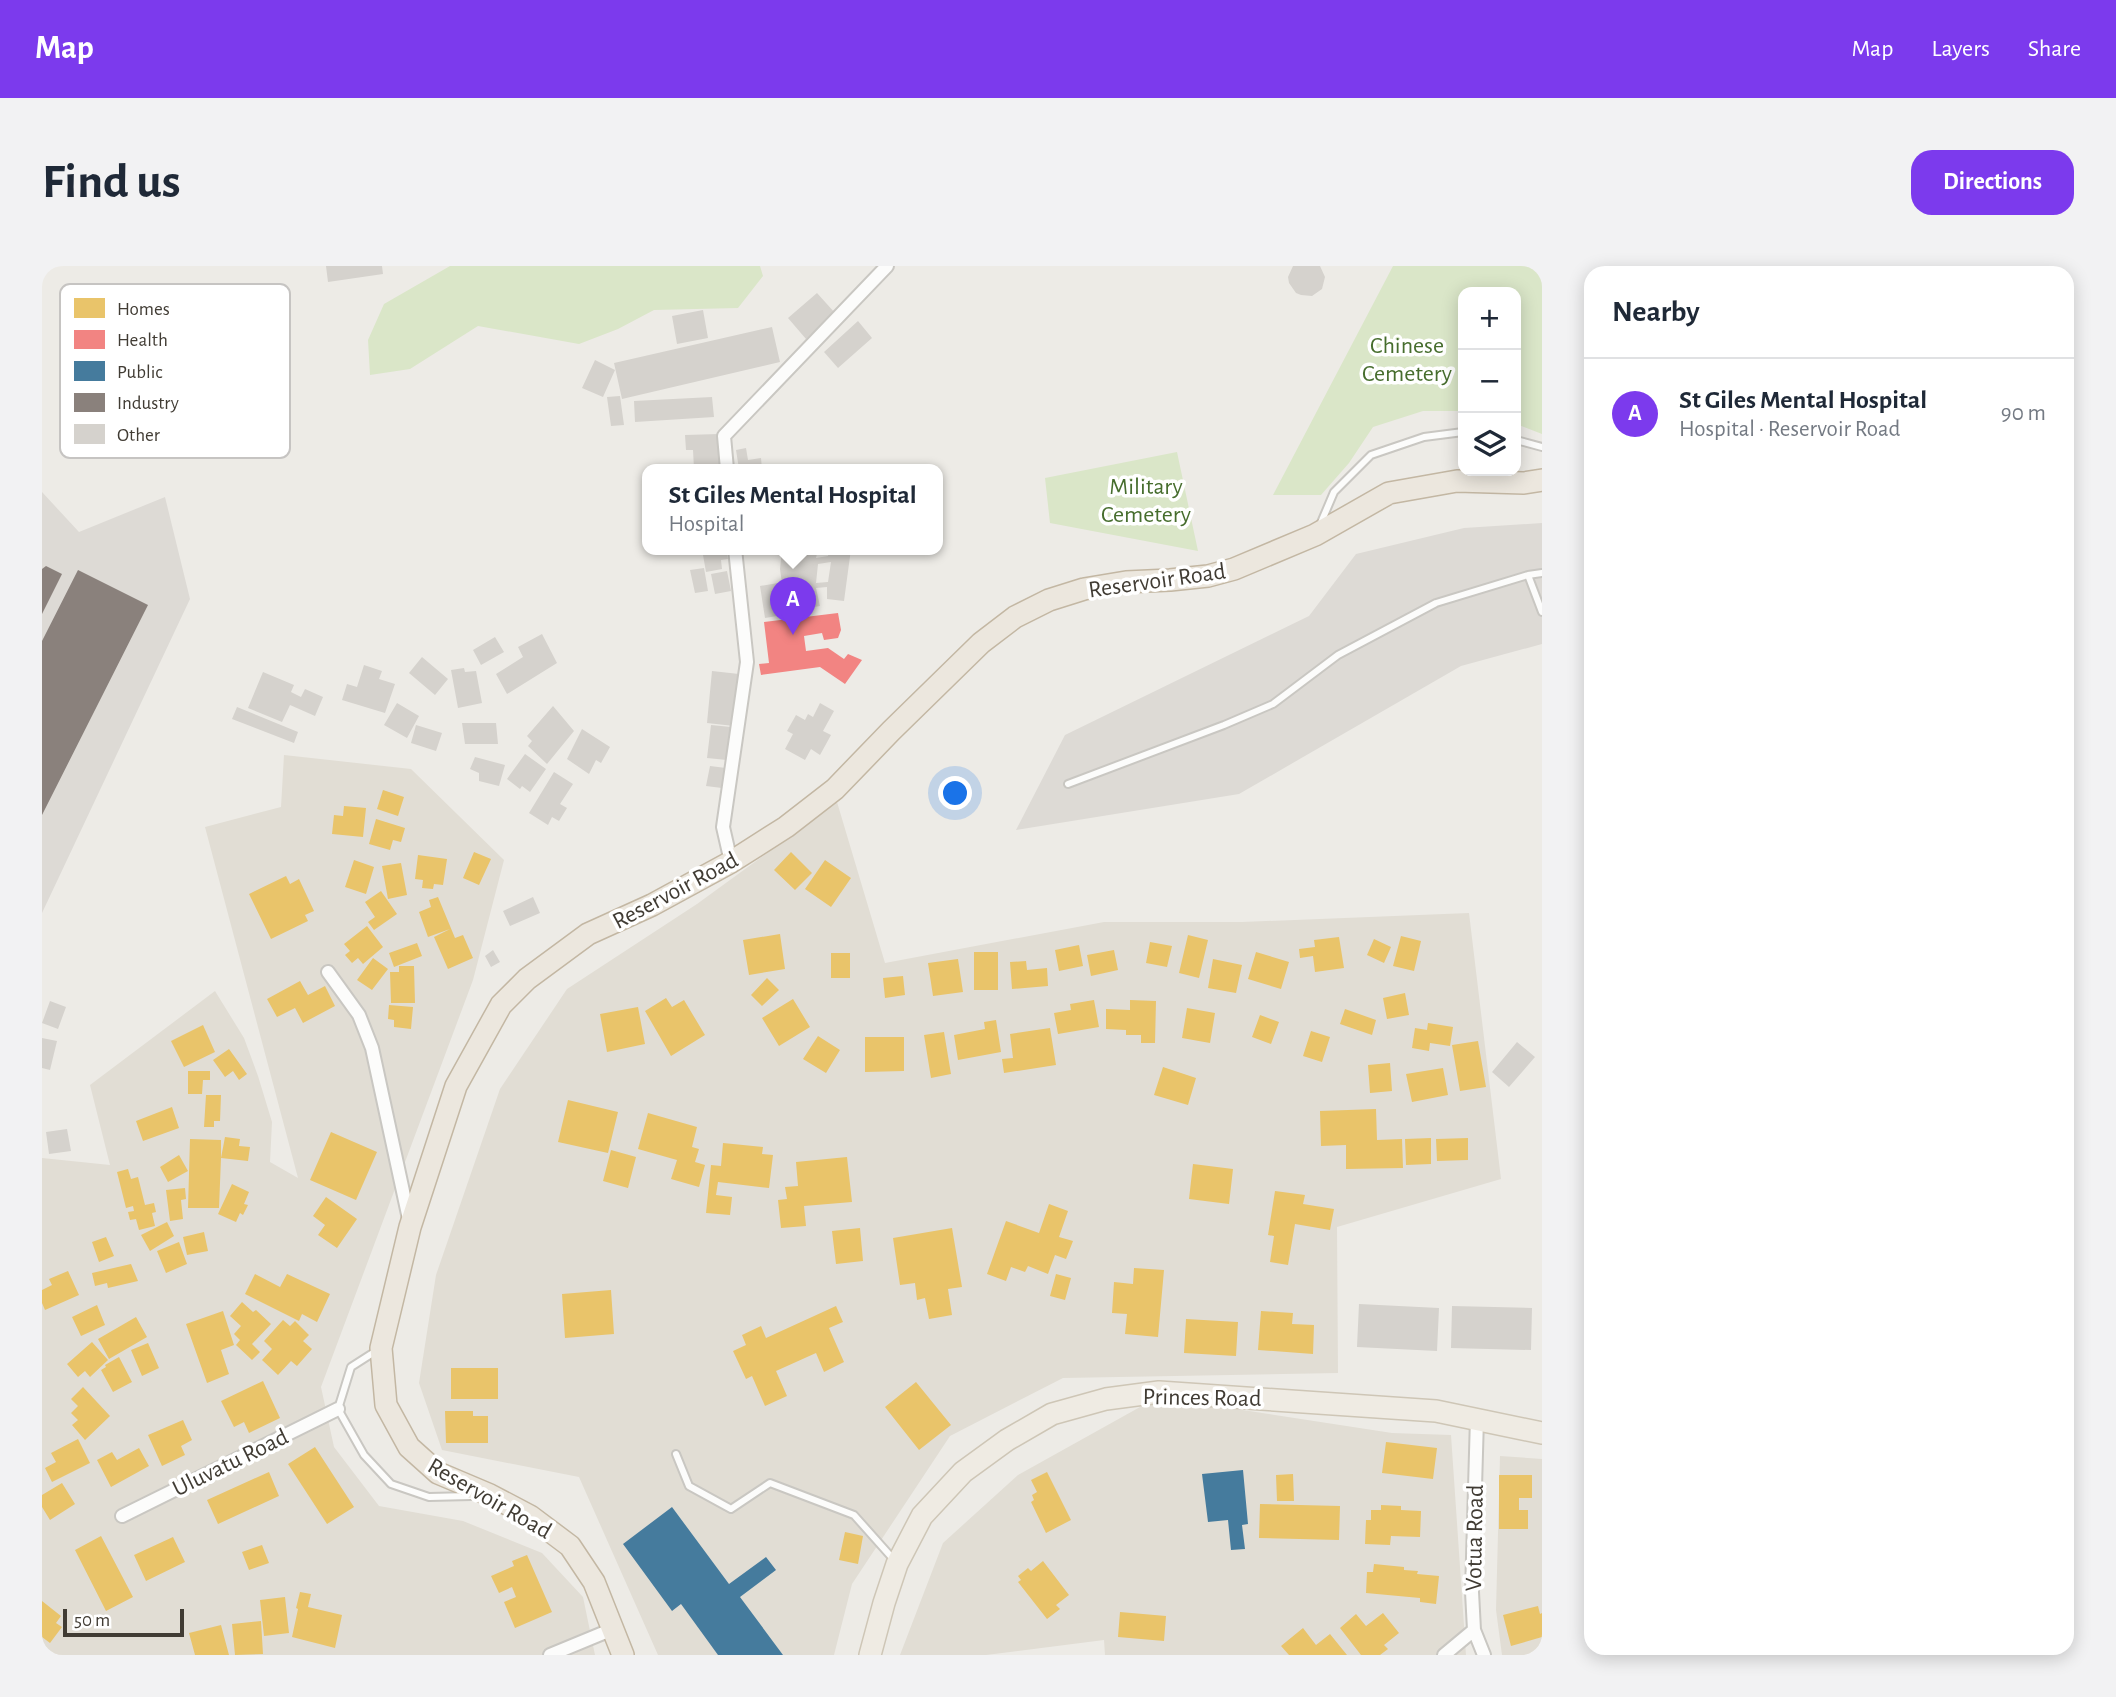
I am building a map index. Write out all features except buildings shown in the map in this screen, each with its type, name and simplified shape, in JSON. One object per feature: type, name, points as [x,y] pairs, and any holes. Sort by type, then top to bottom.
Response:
[{"type":"highway","name":"Reservoir Road","points":[[624,1655],[594,1582],[570,1546],[530,1516],[438,1473],[409,1447],[386,1405],[381,1348],[410,1227],[456,1086],[500,1005],[527,979],[589,934],[652,905],[731,862],[786,827],[835,789],[981,643],[1015,617],[1049,600],[1084,589],[1126,582],[1208,576],[1234,569],[1315,535],[1389,493],[1457,481],[1524,483],[1542,480]]},
{"type":"main road","name":"Princes Road","points":[[870,1655],[897,1564],[922,1516],[963,1472],[1007,1440],[1052,1415],[1106,1399],[1158,1392],[1436,1411],[1542,1433]]},
{"type":"street","points":[[727,464],[724,436],[887,266]]},
{"type":"street","points":[[731,862],[723,827],[747,662],[737,555]]},
{"type":"street","points":[[328,972],[359,1015],[372,1048],[410,1227]]},
{"type":"street","name":"Uluvatu Road","points":[[121,1516],[338,1409]]},
{"type":"street","name":"Votua Road","points":[[1477,1418],[1472,1592],[1474,1630],[1485,1655]]},
{"type":"street","points":[[550,1655],[613,1629]]},
{"type":"street","points":[[1444,1655],[1474,1630]]},
{"type":"lane","points":[[1315,535],[1334,492],[1371,455],[1424,437],[1458,433]]},
{"type":"lane","points":[[1521,441],[1542,447]]},
{"type":"lane","points":[[1068,784],[1273,704],[1338,655],[1436,603],[1542,573]]},
{"type":"lane","points":[[1528,575],[1542,612]]},
{"type":"lane","points":[[381,1348],[351,1367],[338,1409],[364,1455],[391,1484],[429,1497],[490,1495]]},
{"type":"lane","points":[[676,1454],[689,1486],[731,1509],[769,1483],[854,1515],[897,1564]]},
{"type":"shaded area","points":[[42,492],[79,532],[165,497],[190,599],[42,913]]},
{"type":"shaded area","points":[[1542,523],[1542,644],[1461,666],[1239,794],[1016,830],[1065,735],[1309,616],[1356,554],[1464,528]]},
{"type":"shaded area","points":[[284,755],[411,769],[504,860],[473,980],[321,1387],[334,1447],[379,1506],[463,1521],[542,1553],[583,1597],[595,1655],[42,1655],[42,1158],[110,1165],[90,1085],[215,991],[244,1038],[258,1076],[272,1122],[270,1162],[298,1178],[205,827],[281,807]]},
{"type":"shaded area","points":[[837,802],[885,963],[1104,922],[1242,922],[1469,913],[1501,1179],[1337,1227],[1338,1373],[1063,1378],[950,1436],[852,1584],[834,1655],[658,1655],[579,1477],[442,1450],[419,1383],[436,1275],[500,1089],[567,989],[697,904]]},
{"type":"shaded area","points":[[1158,1397],[1392,1433],[1451,1435],[1466,1655],[1105,1655],[1104,1640],[986,1655],[900,1655],[943,1543],[1018,1475]]},
{"type":"shaded area","points":[[1500,1456],[1542,1459],[1542,1655],[1502,1655],[1496,1610]]},
{"type":"green space","points":[[450,266],[760,266],[763,276],[738,308],[654,310],[618,329],[579,344],[478,326],[410,369],[370,375],[368,340],[384,304]]},
{"type":"green space","name":"Chinese Cemetery","points":[[1393,266],[1542,266],[1542,434],[1521,426],[1521,287],[1458,287],[1458,411],[1423,411],[1373,427],[1349,463],[1321,495],[1273,495]]},
{"type":"green space","name":"Military Cemetery","points":[[1177,452],[1198,551],[1050,523],[1045,478]]},
{"type":"place","name":"St Giles Mental Hospital","points":[[793,635]]}]
